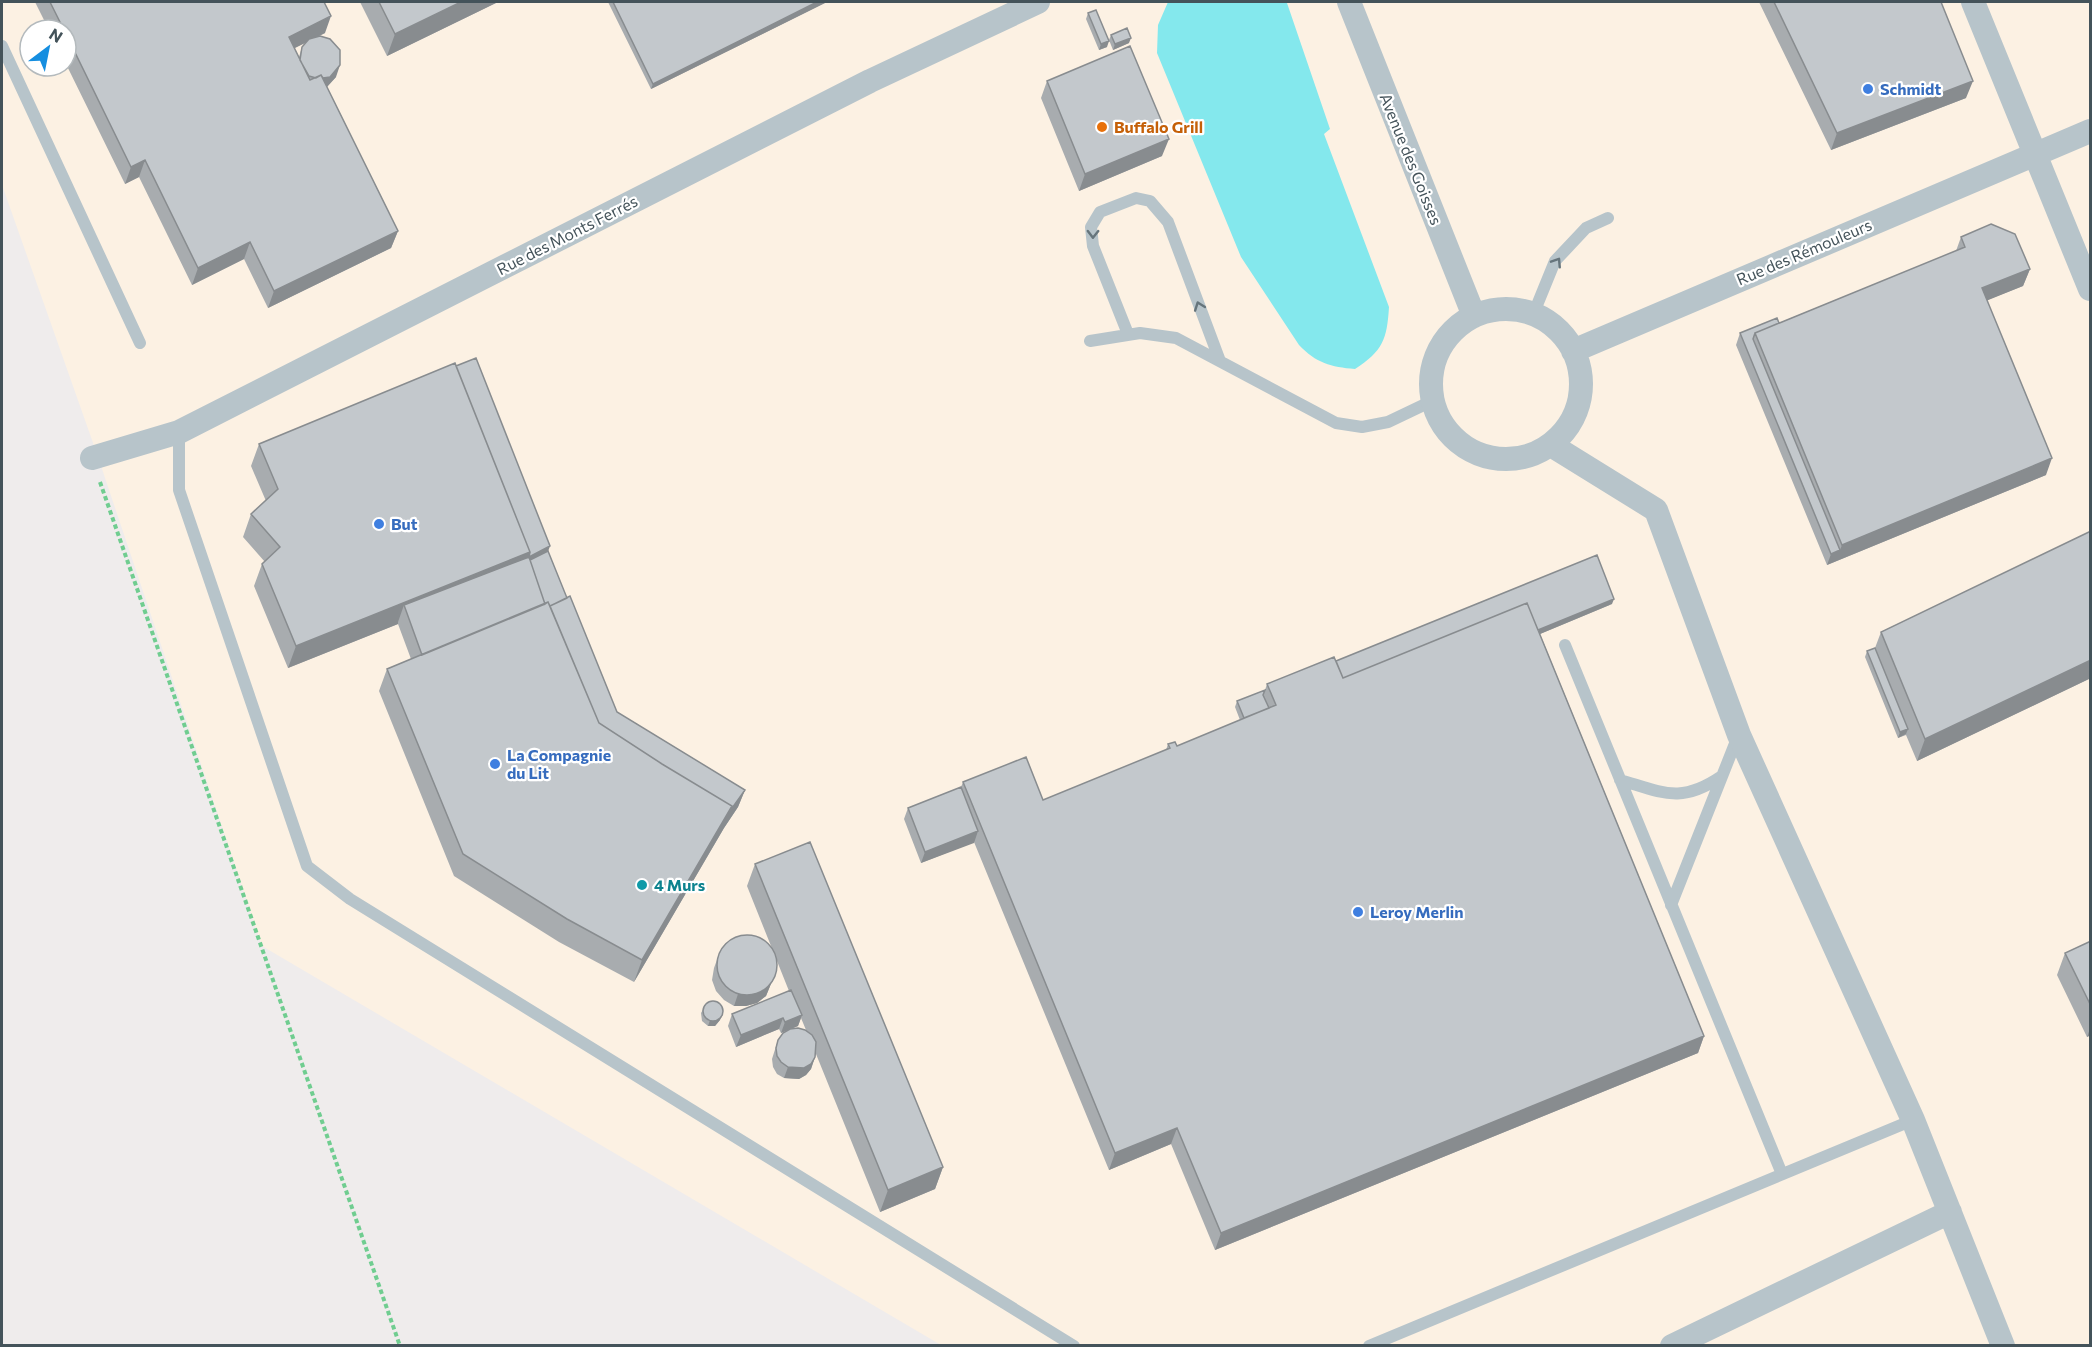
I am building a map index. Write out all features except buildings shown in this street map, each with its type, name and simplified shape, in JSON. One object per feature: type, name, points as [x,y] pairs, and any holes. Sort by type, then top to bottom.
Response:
[{"type":"street","name":"Rue des Monts Ferrés","points":[[92,458],[179,432],[870,81],[1038,2]]},
{"type":"street","points":[[1333,2],[1366,45]]},
{"type":"street","name":"Avenue des Goisses","points":[[1349,2],[1474,316]]},
{"type":"street","points":[[1973,2],[2091,289]]},
{"type":"street","name":"Rue des Rémouleurs","points":[[1573,351],[2091,131]]},
{"type":"street","points":[[1498,309],[1524,311],[1533,315],[1547,321],[1562,334],[1573,351],[1580,370],[1581,391],[1576,412],[1566,430],[1551,445],[1529,456],[1504,459],[1480,455],[1458,442],[1447,430],[1432,400],[1431,375],[1438,351],[1453,330],[1474,316],[1498,309]]},
{"type":"street","points":[[1551,445],[1656,510],[1739,735],[1913,1120],[2003,1346]]},
{"type":"street","points":[[1672,1346],[1950,1212]]},
{"type":"lane","points":[[2,46],[140,343]]},
{"type":"lane","points":[[1128,334],[1093,246],[1091,227],[1100,212],[1136,198],[1150,201],[1168,222],[1220,361]]},
{"type":"lane","points":[[1533,315],[1555,261],[1586,228],[1608,218]]},
{"type":"lane","points":[[1090,341],[1140,333],[1176,338],[1335,423],[1362,427],[1388,422],[1432,400]]},
{"type":"lane","points":[[179,432],[179,490],[307,866],[350,899],[1074,1346]]},
{"type":"lane","points":[[1565,645],[1782,1174]]},
{"type":"lane","points":[[1671,905],[1739,735]]},
{"type":"lane","points":[[1620,780],[1667,794],[1685,794],[1704,788],[1722,776]]},
{"type":"lane","points":[[1369,1346],[1913,1120]]},
{"type":"path","points":[[92,458],[400,1346]]},
{"type":"shaded area","points":[[2,2],[2090,2],[2090,1345],[941,1345],[262,946],[97,454],[2,185]]},
{"type":"water","points":[[1168,2],[1287,3],[1330,129],[1324,134],[1389,307],[1387,328],[1382,343],[1372,356],[1355,369],[1324,363],[1299,345],[1241,257],[1157,53],[1158,25]]},
{"type":"place","name":"Schmidt","points":[[1868,89]]},
{"type":"place","name":"Buffalo Grill","points":[[1102,127]]},
{"type":"place","name":"But","points":[[379,524]]},
{"type":"place","name":"La Compagnie du Lit","points":[[495,764]]},
{"type":"place","name":"4 Murs","points":[[642,885]]},
{"type":"place","name":"Leroy Merlin","points":[[1358,912]]}]
